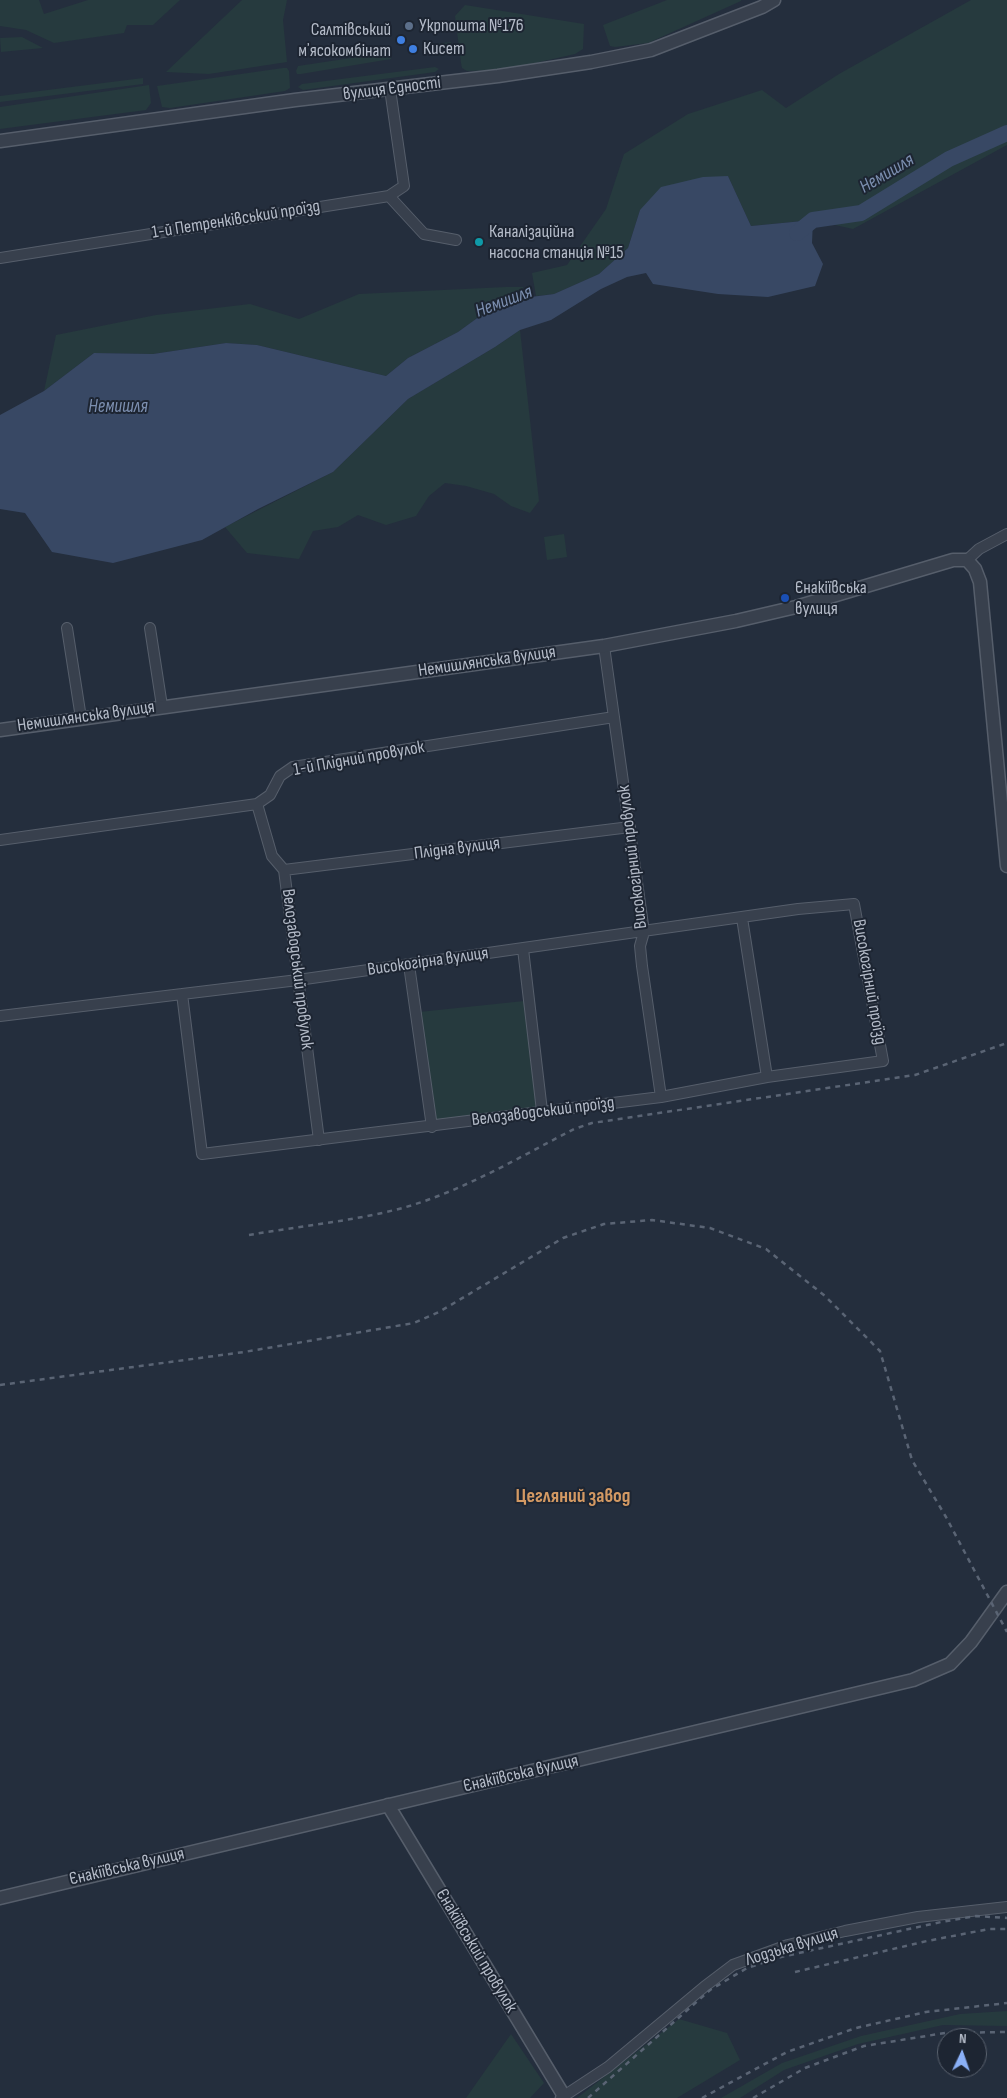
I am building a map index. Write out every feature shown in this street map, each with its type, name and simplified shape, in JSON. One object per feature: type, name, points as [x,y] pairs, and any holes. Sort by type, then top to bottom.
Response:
[{"type":"street","name":"вулиця Єдності","points":[[0,141],[498,76],[591,62],[651,50],[774,0]]},
{"type":"street","points":[[390,89],[404,186],[390,196],[424,234],[456,240]]},
{"type":"street","name":"1-й Петренківський проїзд","points":[[0,258],[390,196]]},
{"type":"street","points":[[1007,534],[979,549],[967,560],[975,569],[980,582],[1007,866]]},
{"type":"street","name":"Немишлянська вулиця","points":[[0,730],[604,646],[736,621],[796,607],[952,560],[967,560]]},
{"type":"street","points":[[67,628],[81,718]]},
{"type":"street","points":[[150,628],[162,706]]},
{"type":"street","name":"Високогірний провулок","points":[[604,646],[644,932],[640,946],[642,966],[661,1097]]},
{"type":"street","name":"1-й Плідний провулок","points":[[257,804],[270,795],[280,776],[293,767],[614,717]]},
{"type":"street","points":[[0,840],[257,804]]},
{"type":"street","name":"Велозаводський провулок","points":[[257,804],[272,856],[284,870],[319,1140]]},
{"type":"street","name":"Плідна вулиця","points":[[284,870],[630,828]]},
{"type":"street","name":"Високогірна вулиця","points":[[0,1016],[298,980],[854,904]]},
{"type":"street","name":"Високогірний проїзд","points":[[854,904],[883,1061]]},
{"type":"street","points":[[742,918],[767,1077]]},
{"type":"street","points":[[523,949],[542,1111]]},
{"type":"street","points":[[408,965],[432,1127]]},
{"type":"street","name":"Велозаводський проїзд","points":[[182,994],[202,1154],[432,1127],[542,1111],[661,1097],[767,1077],[883,1061]]},
{"type":"street","name":"Єнакіївська вулиця","points":[[0,1898],[913,1680],[950,1664],[971,1642],[1007,1592]]},
{"type":"street","name":"Єнакіївський провулок","points":[[388,1805],[563,2097]]},
{"type":"street","name":"Лодзька вулиця","points":[[563,2097],[608,2067],[733,1965],[788,1945],[845,1931],[918,1917],[1007,1907]]},
{"type":"green space","points":[[0,0],[39,0],[44,14],[88,0],[180,0],[153,25],[127,25],[124,33],[54,43],[26,30],[0,26]]},
{"type":"green space","points":[[242,0],[287,0],[283,20],[287,62],[209,74],[166,72]]},
{"type":"green space","points":[[667,0],[741,1],[648,43],[610,46],[603,25]]},
{"type":"green space","points":[[971,0],[1007,0],[1007,145],[853,229],[813,220],[751,226],[728,176],[640,210],[628,248],[599,274],[554,294],[536,296],[532,273],[567,265],[606,209],[624,154],[688,114],[762,90],[786,108],[839,74]]},
{"type":"green space","points":[[465,5],[584,24],[583,49],[575,54],[504,70],[467,71],[462,68],[455,16]]},
{"type":"green space","points":[[22,37],[43,48],[1,52],[0,38]]},
{"type":"green space","points":[[451,42],[452,54],[435,56],[434,44]]},
{"type":"green space","points":[[391,52],[391,59],[301,74],[297,74],[296,71],[298,66]]},
{"type":"green space","points":[[435,67],[439,69],[435,72],[303,90],[298,87],[302,84]]},
{"type":"green space","points":[[287,68],[289,71],[290,88],[285,91],[170,108],[162,107],[157,86]]},
{"type":"green space","points":[[143,78],[143,84],[0,102],[0,96]]},
{"type":"green space","points":[[149,85],[151,103],[146,110],[0,129],[0,107]]},
{"type":"green space","points":[[523,287],[523,298],[491,308],[458,332],[408,358],[386,376],[257,345],[226,343],[153,354],[94,353],[44,391],[56,335],[156,315],[250,304],[299,319],[359,294]]},
{"type":"green space","points":[[520,330],[539,501],[530,513],[511,506],[494,494],[466,486],[445,483],[429,496],[416,516],[386,525],[358,515],[338,527],[313,531],[299,559],[247,553],[225,527],[333,472],[408,399]]},
{"type":"green space","points":[[564,534],[567,557],[547,560],[544,537]]},
{"type":"green space","points":[[524,1001],[537,1104],[534,1109],[439,1122],[434,1118],[419,1012]]},
{"type":"green space","points":[[1007,2011],[1007,2026],[943,2025],[858,2044],[784,2070],[740,2098],[721,2098],[782,2063],[861,2036],[960,2014]]},
{"type":"green space","points":[[679,2019],[727,2033],[740,2060],[677,2098],[577,2098]]},
{"type":"green space","points":[[511,2034],[544,2083],[530,2098],[466,2098]]},
{"type":"water","points":[[728,176],[751,226],[813,220],[812,243],[823,264],[815,286],[768,297],[718,294],[653,284],[646,273],[627,277],[601,289],[551,320],[520,330],[408,399],[333,472],[258,509],[202,540],[113,563],[52,552],[25,513],[0,509],[0,415],[44,391],[94,353],[153,354],[226,343],[257,345],[386,376],[408,358],[458,332],[491,308],[523,298],[554,294],[599,274],[628,248],[640,210],[661,187],[703,177]]},
{"type":"waterway","name":"Немишля","points":[[797,233],[813,220],[861,213],[949,159],[1007,133]]},
{"type":"railway","points":[[249,1235],[348,1220],[387,1212],[428,1200],[512,1162],[574,1129],[592,1123],[915,1075],[1007,1043]]},
{"type":"railway","points":[[0,1385],[244,1352],[414,1323],[439,1312],[563,1238],[604,1224],[652,1220],[710,1228],[766,1249],[825,1296],[880,1351],[912,1460],[946,1517],[1007,1632]]},
{"type":"railway","points":[[588,2098],[710,1990],[747,1968],[781,1957],[941,1922],[976,1916],[1007,1918]]},
{"type":"railway","points":[[795,1972],[927,1941],[989,1929],[1007,1929]]},
{"type":"railway","points":[[702,2098],[787,2052],[856,2028],[926,2012],[1007,2003]]},
{"type":"railway","points":[[753,2098],[805,2068],[864,2046],[945,2033],[1007,2032]]},
{"type":"place","name":"Укрпошта №176","points":[[409,26]]},
{"type":"place","name":"Салтівський мʼясокомбінат","points":[[401,40]]},
{"type":"place","name":"Кисет","points":[[413,49]]},
{"type":"place","name":"Каналізаційна насосна станція №15","points":[[479,242]]},
{"type":"place","name":"Єнакіївська вулиця","points":[[785,598]]},
{"type":"district","name":"Цегляний завод","points":[[573,1497]]}]
